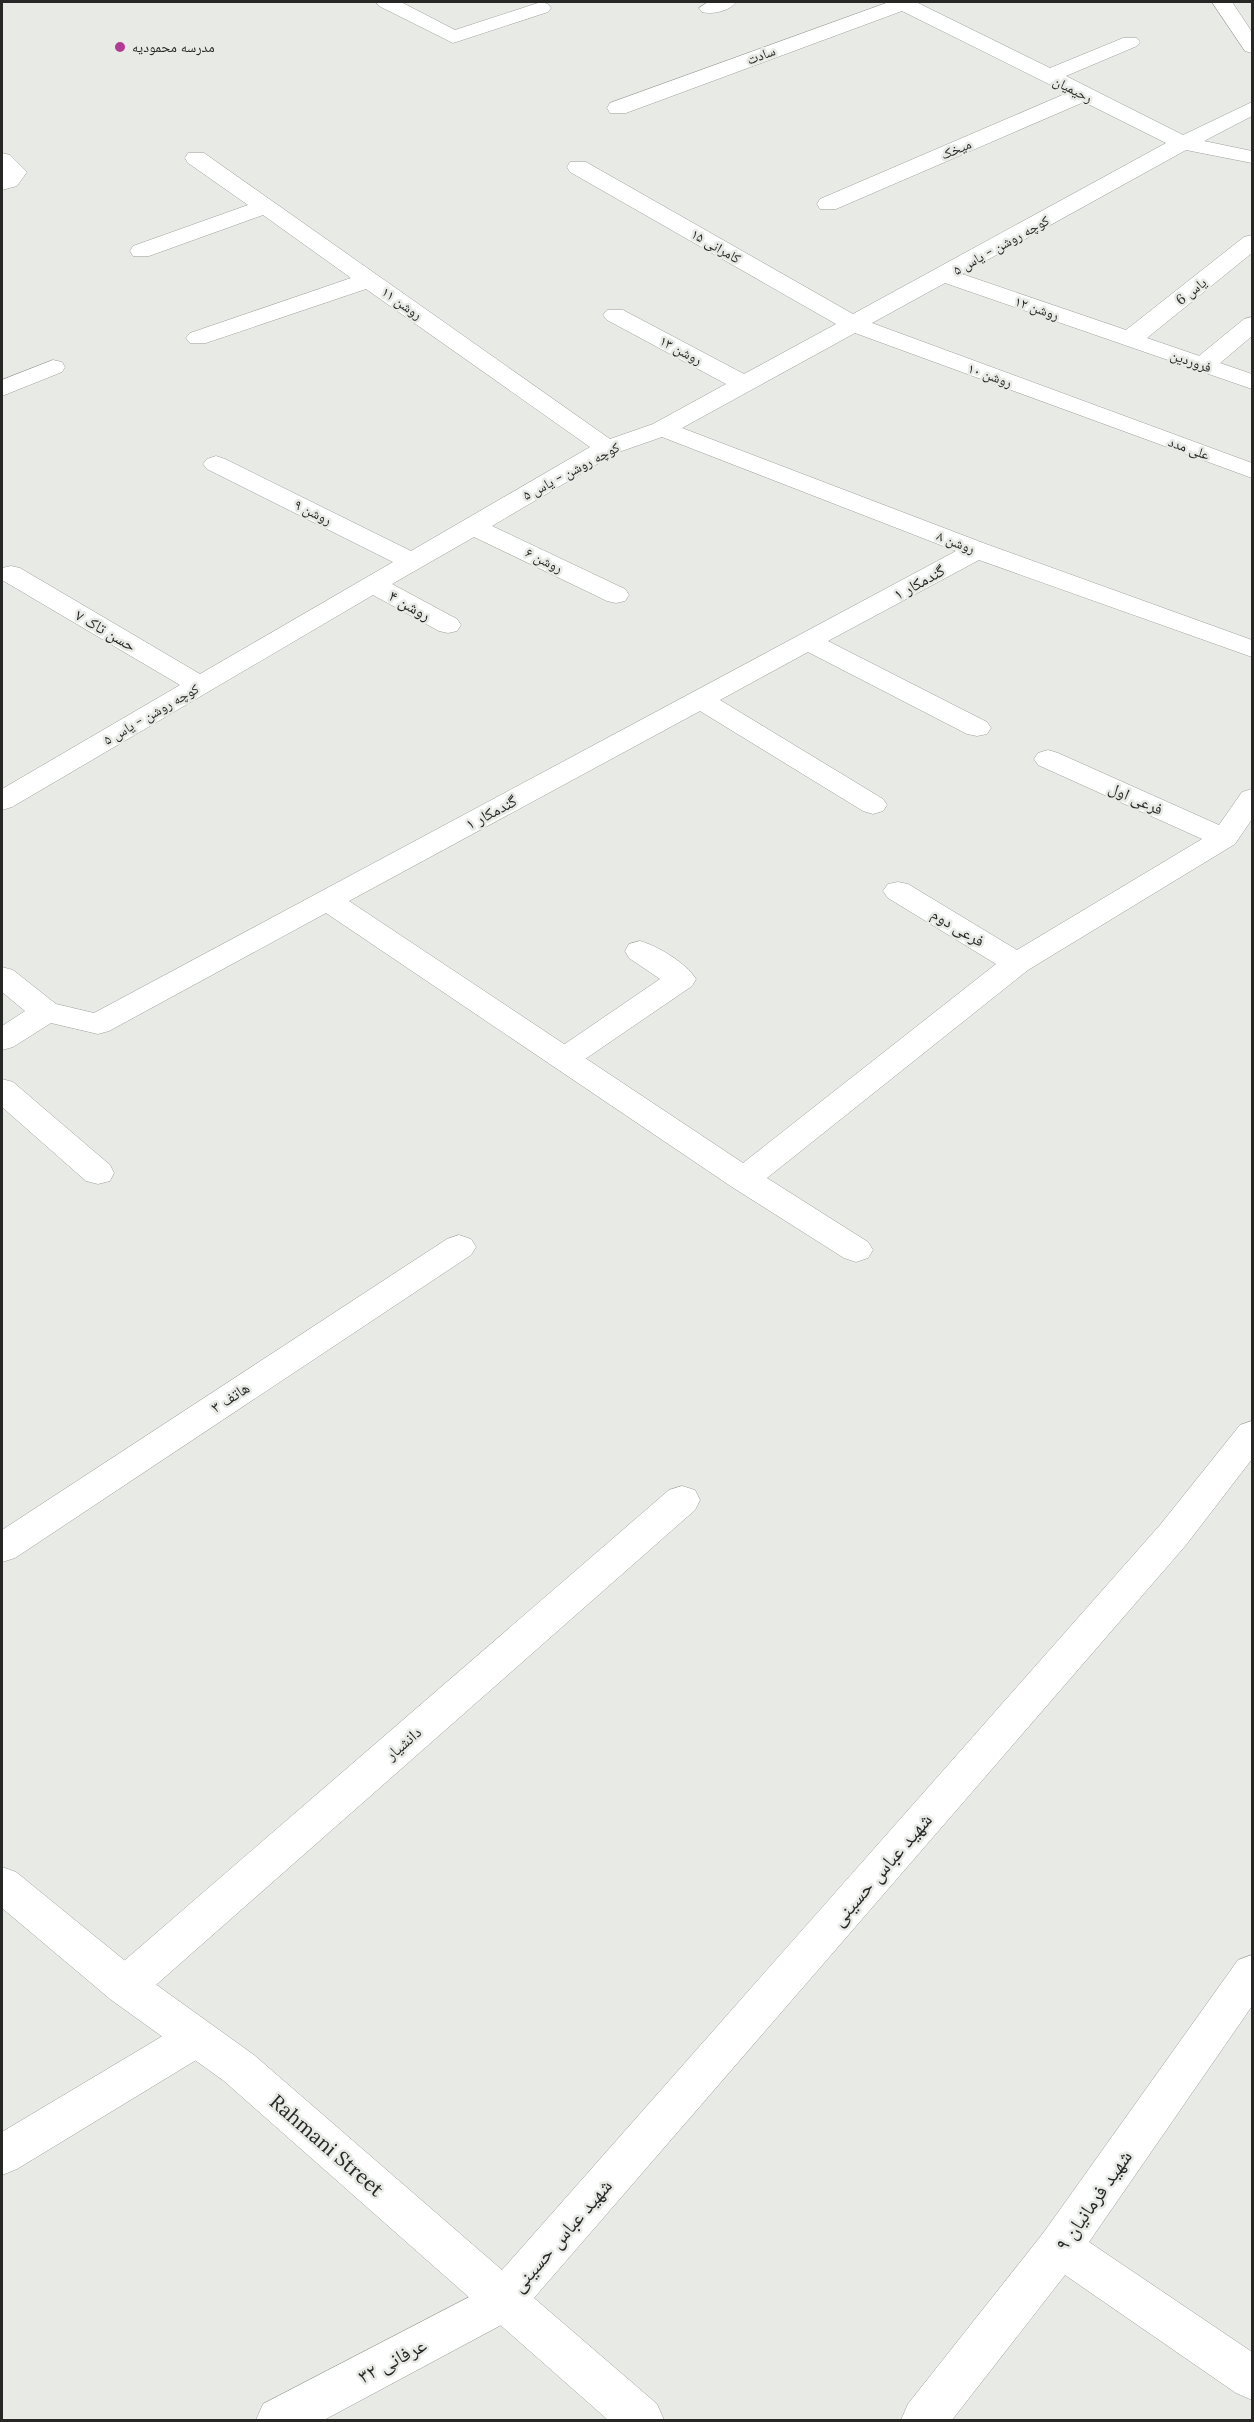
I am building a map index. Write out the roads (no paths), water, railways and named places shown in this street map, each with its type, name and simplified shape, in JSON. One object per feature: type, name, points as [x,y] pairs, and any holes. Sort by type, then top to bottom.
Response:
[{"type":"street","points":[[386,2],[453,37],[541,8]]},
{"type":"street","name":"رحیمیان","points":[[902,2],[1183,143],[1252,157]]},
{"type":"street","name":"سادت","points":[[618,108],[902,2]]},
{"type":"street","points":[[1222,2],[1252,47]]},
{"type":"street","points":[[1049,76],[1130,42]]},
{"type":"street","name":"میخک","points":[[828,204],[1084,94]]},
{"type":"street","name":"کوچه روشن - یاس ۵","points":[[2,801],[608,448],[662,429],[746,385],[1183,143],[1252,108]]},
{"type":"street","name":"روشن ۱۱","points":[[196,158],[608,448]]},
{"type":"street","name":"کامرانی ۱۵","points":[[578,167],[855,325]]},
{"type":"street","points":[[141,251],[265,207]]},
{"type":"street","name":"یاس 6","points":[[1129,339],[1252,242]]},
{"type":"street","name":"روشن ۱۲","points":[[946,276],[1129,339]]},
{"type":"street","points":[[198,338],[369,280]]},
{"type":"street","name":"روشن ۱۳","points":[[615,315],[746,385]]},
{"type":"street","points":[[1203,365],[1252,324]]},
{"type":"street","name":"روشن ۱۰","points":[[855,325],[1125,424]]},
{"type":"street","name":"فروردین","points":[[1129,339],[1252,382]]},
{"type":"street","points":[[2,389],[53,367]]},
{"type":"street","name":"علی مدد","points":[[1125,424],[1252,471]]},
{"type":"street","name":"روشن ۸","points":[[662,429],[977,550],[1252,649]]},
{"type":"street","name":"روشن ۹","points":[[216,464],[411,561]]},
{"type":"street","name":"روشن ۶","points":[[472,526],[616,595]]},
{"type":"street","name":"گندمکار ۱","points":[[46,1012],[98,1024],[977,550]]},
{"type":"street","name":"حسن تاک ۷","points":[[10,574],[201,686]]},
{"type":"street","name":"روشن ۴","points":[[372,584],[448,626]]},
{"type":"street","points":[[808,642],[977,728]]},
{"type":"street","points":[[701,700],[873,805]]},
{"type":"street","name":"فرعی اول","points":[[1047,759],[1225,838]]},
{"type":"street","points":[[744,1179],[1017,963],[1225,838],[1252,798]]},
{"type":"street","name":"فرعی دوم","points":[[898,891],[1017,963]]},
{"type":"street","points":[[327,900],[744,1179],[856,1250]]},
{"type":"street","points":[[564,1059],[681,979],[640,951]]},
{"type":"street","points":[[2,977],[46,1012],[2,1040]]},
{"type":"street","points":[[2,1089],[98,1173]]},
{"type":"street","name":"هاتف ۳","points":[[2,1548],[459,1246]]},
{"type":"street","name":"شهید عباس حسینی","points":[[504,2300],[1173,1535],[1252,1434]]},
{"type":"street","name":"دانشیار","points":[[125,1986],[682,1500]]},
{"type":"street","name":"Rahmani Street","points":[[2,1884],[125,1986],[239,2068],[642,2421]]},
{"type":"street","name":"شهید فرمانیان ۹","points":[[924,2421],[1060,2247],[1252,1973]]},
{"type":"street","points":[[2,2155],[196,2038]]},
{"type":"street","points":[[1060,2247],[1252,2378]]},
{"type":"street","name":"عرفانی ۳۲","points":[[279,2421],[504,2300]]},
{"type":"place","name":"مدرسه محمودیه","points":[[120,47]]}]
